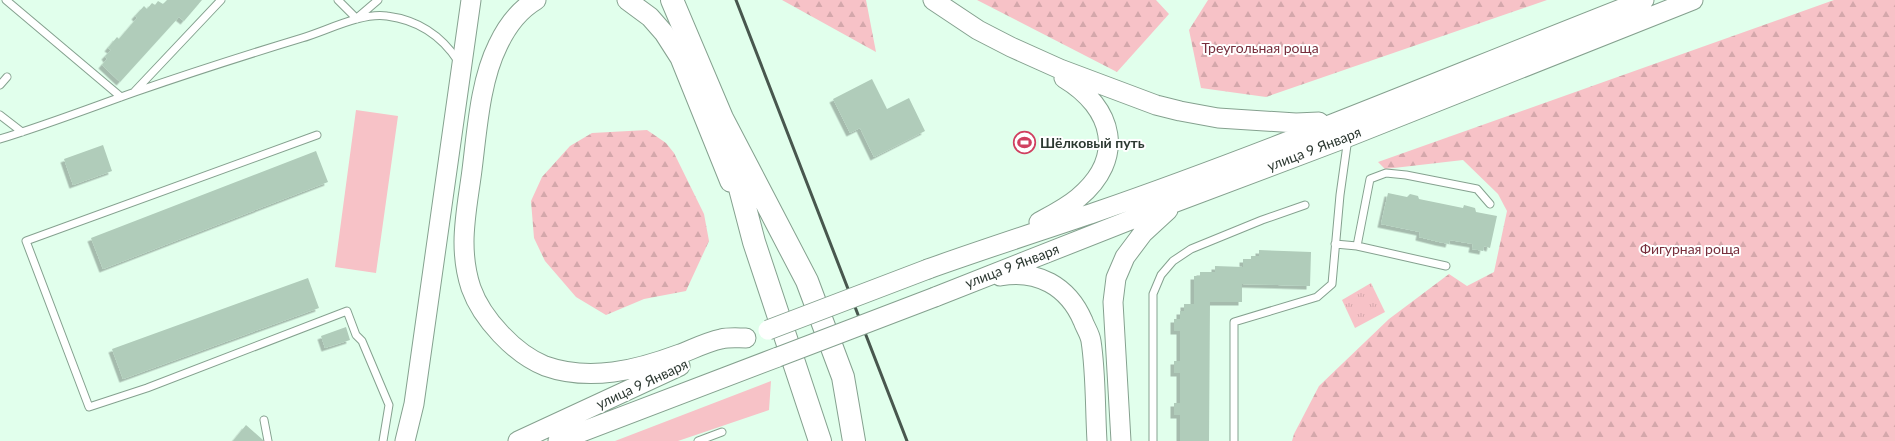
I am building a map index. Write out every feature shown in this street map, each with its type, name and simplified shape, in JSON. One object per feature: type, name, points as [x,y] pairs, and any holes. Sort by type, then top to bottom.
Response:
[{"type":"highway","points":[[672,0],[722,118],[807,280],[843,377],[854,441]]},
{"type":"highway","points":[[722,118],[754,242],[806,394],[820,441]]},
{"type":"main road","points":[[405,441],[414,404],[471,0]]},
{"type":"main road","points":[[536,0],[530,3],[509,26],[497,46],[487,75],[476,139],[466,212],[464,242],[465,266],[472,290],[486,317],[505,339],[523,354],[545,366],[578,372],[604,373],[627,371],[665,360],[722,339],[746,338]]},
{"type":"main road","points":[[627,0],[650,17],[664,33],[680,58],[754,242]]},
{"type":"main road","points":[[933,0],[978,30],[1011,47],[1085,92],[1099,109],[1105,120],[1108,140],[1103,165],[1098,176],[1078,198],[1057,212],[1001,243]]},
{"type":"main road","name":"улица 9 Января","points":[[567,440],[1176,202],[1344,128],[1644,0]]},
{"type":"main road","name":"улица 9 Января","points":[[518,441],[644,381],[746,338],[928,269],[1344,128],[1693,0]]},
{"type":"main road","points":[[1011,47],[1098,84],[1180,112],[1212,118],[1296,123],[1344,128]]},
{"type":"main road","points":[[1122,441],[1114,302],[1116,278],[1124,258],[1143,233],[1176,202]]},
{"type":"main road","points":[[977,280],[1014,274],[1047,280],[1067,295],[1078,311],[1090,339],[1097,441]]},
{"type":"lane","points":[[6,0],[121,97]]},
{"type":"lane","points":[[134,92],[221,0]]},
{"type":"lane","points":[[338,0],[357,19]]},
{"type":"lane","points":[[357,19],[378,0]]},
{"type":"lane","points":[[0,139],[134,92],[357,19],[385,15],[404,20],[429,30],[449,47],[462,66]]},
{"type":"lane","points":[[0,85],[7,77]]},
{"type":"lane","points":[[0,115],[22,132]]},
{"type":"lane","points":[[1234,441],[1234,322],[1317,297],[1332,284],[1344,128]]},
{"type":"lane","points":[[317,135],[26,241],[89,407],[147,388],[348,311],[356,335],[362,341],[389,405],[383,441]]},
{"type":"lane","points":[[1357,246],[1370,180],[1386,173],[1406,175],[1478,189],[1490,204]]},
{"type":"lane","points":[[1153,441],[1153,294],[1162,275],[1173,260],[1191,249],[1262,220],[1305,205]]},
{"type":"lane","points":[[1335,244],[1357,246],[1446,266]]},
{"type":"lane","points":[[264,420],[268,441]]},
{"type":"lane","points":[[698,441],[722,432]]},
{"type":"green space","points":[[782,0],[866,0],[876,52]]},
{"type":"green space","points":[[977,0],[1156,0],[1169,14],[1117,72]]},
{"type":"green space","name":"Треугольная роща","points":[[1208,0],[1547,0],[1266,97],[1201,88],[1189,30]]},
{"type":"green space","name":"Фигурная роща","points":[[1834,0],[1895,0],[1895,441],[1292,441],[1294,434],[1319,386],[1389,319],[1449,274],[1467,286],[1494,272],[1507,211],[1498,194],[1463,160],[1385,169],[1378,162]]},
{"type":"green space","points":[[356,110],[398,116],[376,273],[335,267]]},
{"type":"green space","points":[[647,130],[666,143],[674,153],[704,214],[709,241],[686,291],[644,299],[606,315],[576,297],[545,261],[534,238],[531,201],[542,177],[570,146],[592,133]]},
{"type":"green space","points":[[1371,283],[1385,312],[1355,328],[1342,300]]},
{"type":"green space","points":[[771,381],[769,410],[678,441],[615,441]]},
{"type":"building","points":[[167,0],[202,0],[184,21],[179,17],[120,82],[102,65],[107,59],[105,56],[111,50],[108,48],[117,37],[119,39],[137,18],[135,16],[144,6],[147,9],[152,3],[155,5],[158,1],[163,4]]},
{"type":"building","points":[[872,79],[887,109],[909,98],[925,131],[874,157],[860,128],[850,133],[833,99]]},
{"type":"building","points":[[103,145],[112,171],[73,185],[64,159]]},
{"type":"building","points":[[316,151],[328,182],[103,269],[91,238]]},
{"type":"building","points":[[1388,193],[1407,197],[1410,194],[1418,196],[1419,199],[1463,208],[1464,205],[1475,208],[1476,212],[1497,216],[1490,248],[1484,246],[1483,251],[1472,249],[1473,244],[1450,240],[1449,244],[1439,242],[1419,237],[1420,232],[1381,224]]},
{"type":"building","points":[[1259,250],[1311,252],[1310,286],[1242,284],[1242,302],[1210,302],[1209,441],[1180,441],[1180,415],[1174,415],[1174,403],[1180,403],[1180,373],[1174,373],[1174,361],[1180,361],[1180,331],[1174,331],[1174,319],[1180,319],[1180,311],[1184,311],[1184,304],[1194,304],[1194,276],[1200,276],[1200,272],[1215,272],[1215,266],[1243,267],[1243,259],[1251,259],[1251,256],[1259,256]]},
{"type":"building","points":[[308,278],[319,308],[123,379],[112,349]]},
{"type":"building","points":[[346,327],[350,340],[325,348],[321,336]]},
{"type":"building","points":[[246,425],[263,440],[263,441],[233,441]]},
{"type":"railway","points":[[736,0],[907,441]]},
{"type":"place","name":"Шёлковый путь","points":[[1024,143]]}]
